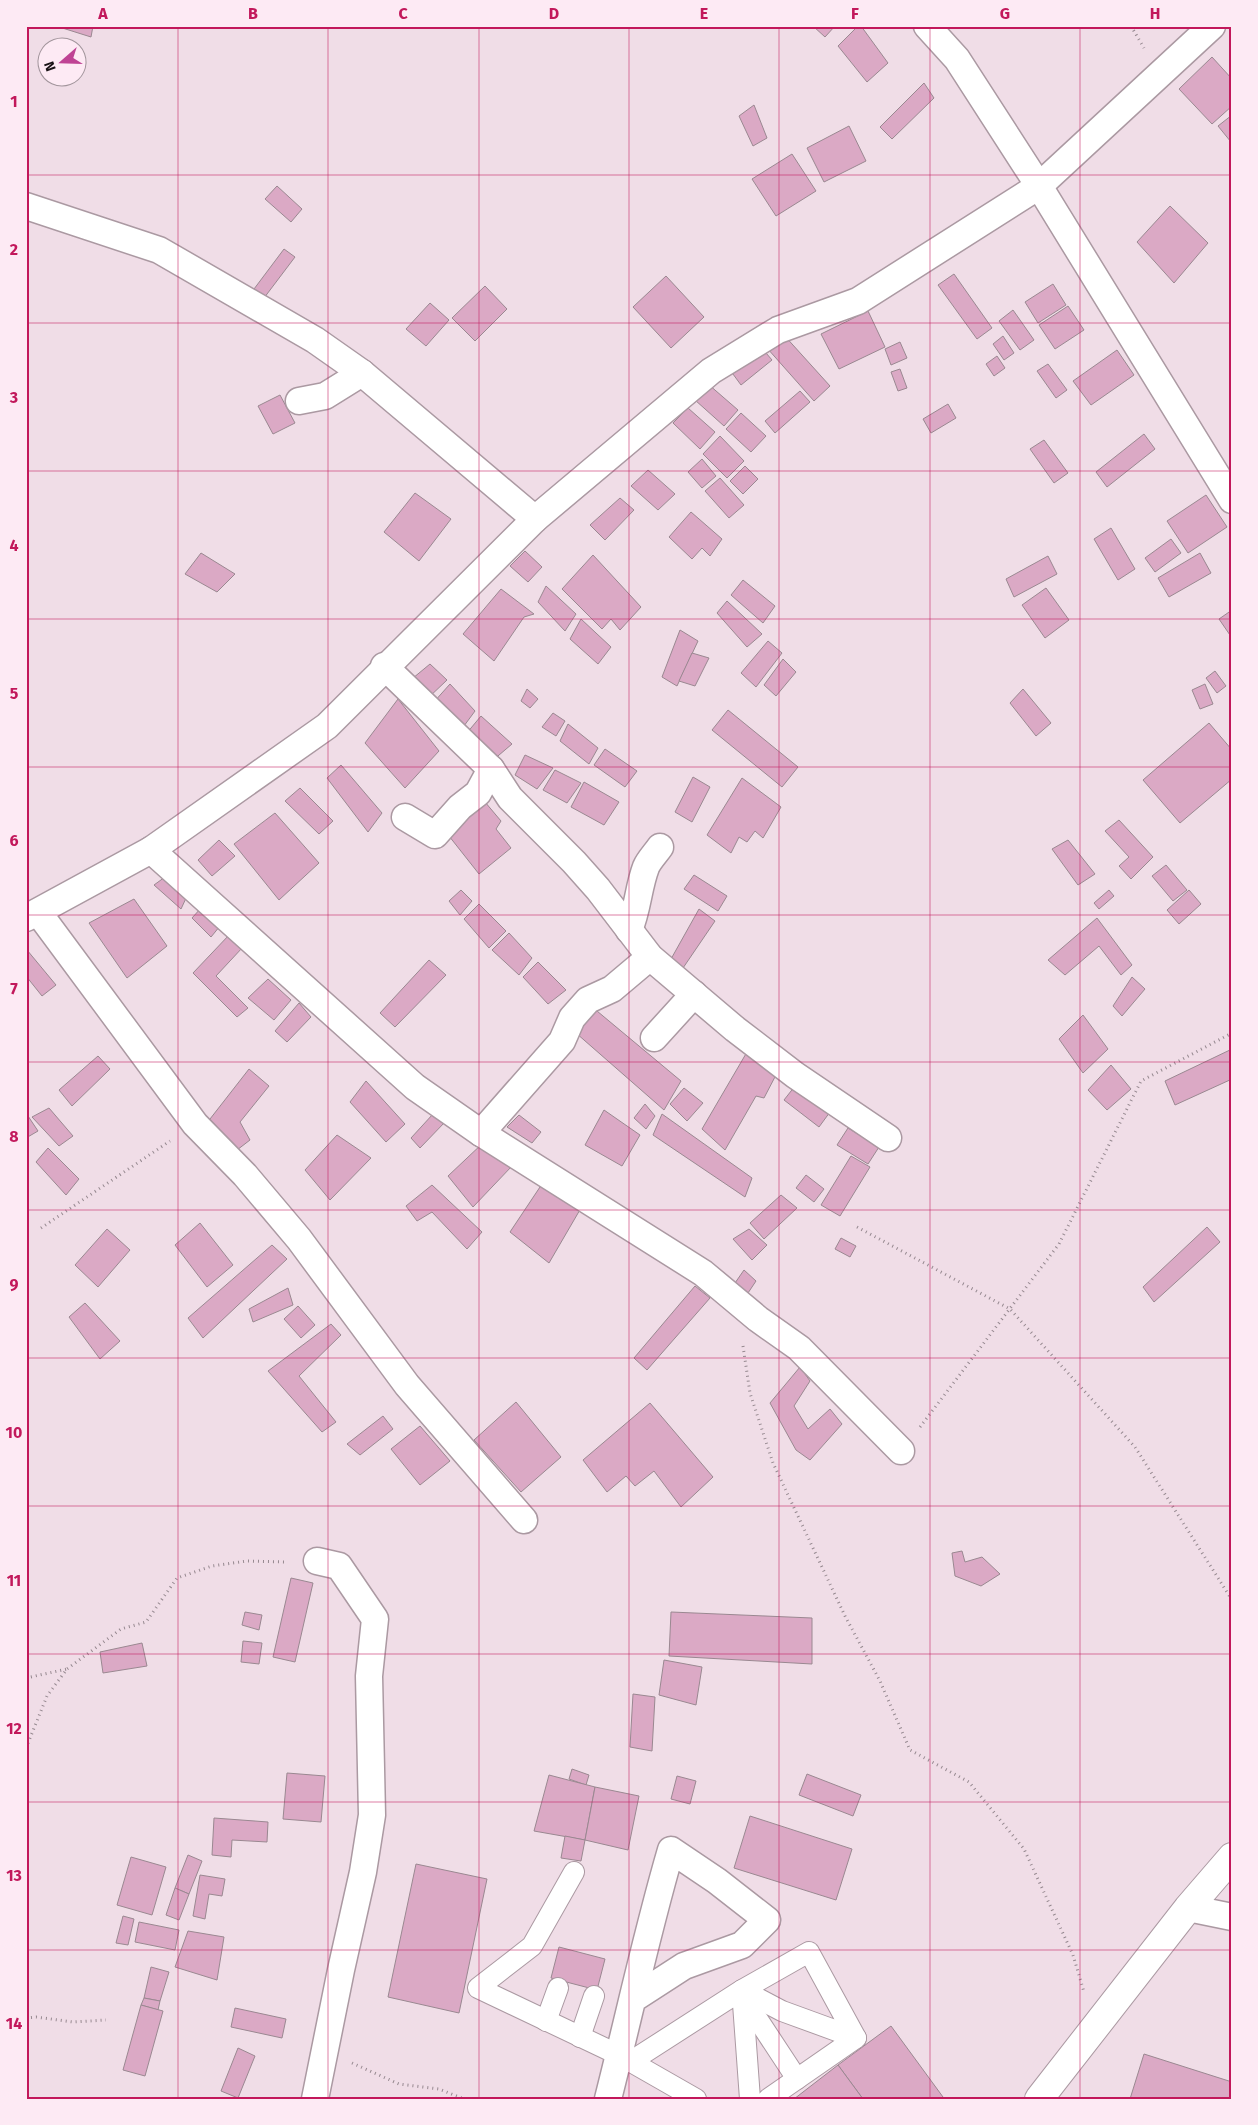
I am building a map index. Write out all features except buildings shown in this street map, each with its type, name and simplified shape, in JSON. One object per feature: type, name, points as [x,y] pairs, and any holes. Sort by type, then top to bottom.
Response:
[{"type":"street","points":[[926,26],[957,59],[1039,186],[1232,500]]},
{"type":"street","points":[[524,1520],[406,1386],[293,1232],[245,1175],[195,1124],[32,915],[151,850],[327,726],[384,666],[535,519],[711,372],[778,330],[858,301],[1039,186],[1212,26]]},
{"type":"street","points":[[26,206],[159,250],[315,340],[362,373],[535,519]]},
{"type":"street","points":[[298,401],[325,396],[362,373]]},
{"type":"street","points":[[384,666],[491,769],[510,798],[574,862],[650,958],[735,1029],[795,1075],[888,1138]]},
{"type":"street","points":[[405,817],[435,835],[460,807],[478,793],[491,769]]},
{"type":"street","points":[[629,930],[637,912],[639,891],[647,866],[660,847]]},
{"type":"street","points":[[151,850],[416,1087],[481,1133],[703,1273],[799,1348],[901,1451]]},
{"type":"street","points":[[481,1133],[562,1041],[572,1018],[588,1000],[612,989],[650,958]]},
{"type":"street","points":[[654,1038],[694,994]]},
{"type":"street","points":[[315,2099],[364,1872],[372,1815],[369,1676],[375,1619],[339,1566],[317,1561]]},
{"type":"street","points":[[608,2099],[625,2058],[633,1999],[648,1926],[671,1850],[717,1881],[767,1920],[742,1945],[684,1966],[633,1999]]},
{"type":"street","points":[[1039,2099],[1188,1908],[1232,1857]]},
{"type":"street","points":[[574,1872],[532,1946],[478,1988],[625,2058],[696,2099]]},
{"type":"street","points":[[1188,1908],[1232,1917]]},
{"type":"street","points":[[625,2058],[742,1993],[809,1952],[856,2038]]},
{"type":"street","points":[[546,2021],[558,1988]]},
{"type":"street","points":[[742,1993],[782,2011],[856,2038]]},
{"type":"street","points":[[742,1993],[797,2080]]},
{"type":"street","points":[[742,1993],[750,2099]]},
{"type":"street","points":[[580,2037],[594,1996]]},
{"type":"street","points":[[768,2099],[856,2038]]},
{"type":"path","points":[[901,1451],[1060,1244],[1142,1081],[1232,1033]]},
{"type":"path","points":[[41,1228],[195,1124]]},
{"type":"path","points":[[857,1227],[1010,1309],[1135,1447],[1232,1600]]},
{"type":"path","points":[[734,1299],[750,1393],[773,1463],[845,1616],[880,1681],[910,1750],[969,1782],[1024,1849],[1073,1955],[1094,2028]]},
{"type":"path","points":[[26,1748],[47,1696],[67,1669],[120,1630],[146,1622],[177,1578],[212,1566],[247,1561],[317,1561]]},
{"type":"path","points":[[26,1678],[67,1669]]},
{"type":"path","points":[[26,2018],[36,2017],[73,2022],[106,2020]]},
{"type":"path","points":[[325,2050],[399,2084],[440,2089],[464,2099]]}]
